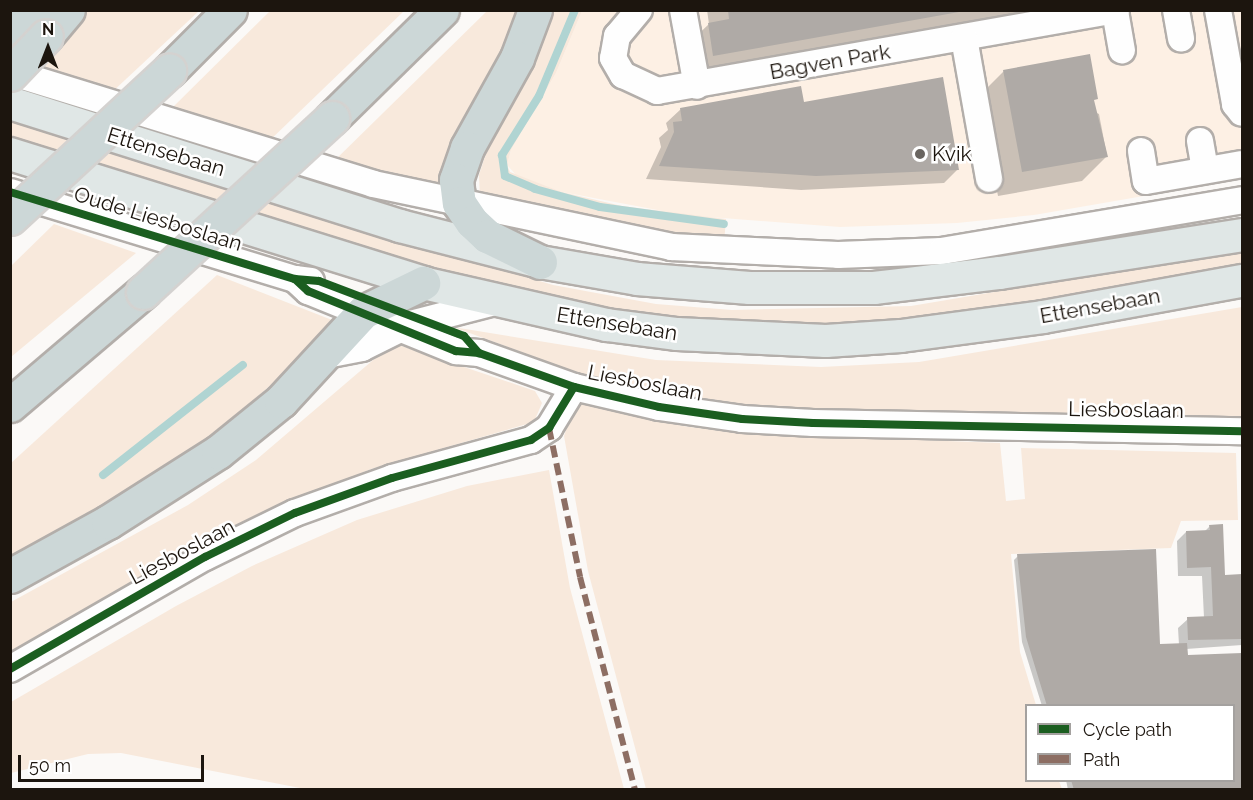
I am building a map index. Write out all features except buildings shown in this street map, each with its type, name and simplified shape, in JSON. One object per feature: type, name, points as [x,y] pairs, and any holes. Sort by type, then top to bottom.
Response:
[{"type":"highway","points":[[10,73],[26,27],[68,10]]},
{"type":"highway","points":[[10,218],[170,71],[230,10]]},
{"type":"highway","points":[[10,405],[143,292],[332,118],[442,10]]},
{"type":"highway","points":[[535,10],[500,93],[459,167],[456,180],[459,203],[486,236],[540,262]]},
{"type":"highway","points":[[10,576],[143,501],[218,452],[281,401],[321,356],[370,307],[423,283]]},
{"type":"main road","name":"Ettensebaan","points":[[10,103],[400,226],[540,262],[637,279],[712,286],[842,289],[954,279],[1242,236]]},
{"type":"main road","name":"Ettensebaan","points":[[10,154],[423,283],[495,302],[639,330],[826,340],[971,328],[1242,281]]},
{"type":"street","name":"Bagven Park","points":[[639,10],[617,36],[612,51],[618,70],[652,90],[697,86],[1115,10],[1122,50]]},
{"type":"street","points":[[683,10],[697,86]]},
{"type":"street","points":[[1176,10],[1181,39]]},
{"type":"street","points":[[1218,10],[1235,104],[1242,113]]},
{"type":"street","points":[[964,38],[989,179]]},
{"type":"street","name":"Ettensebaan","points":[[10,73],[354,179],[652,245],[838,255],[959,249],[1242,200]]},
{"type":"street","points":[[1200,141],[1211,169]]},
{"type":"street","points":[[1141,151],[1146,181],[1242,164]]},
{"type":"street","name":"Oude Liesboslaan","points":[[10,192],[295,279],[319,281],[411,325],[456,351],[479,353],[574,387]]},
{"type":"street","points":[[321,356],[362,348],[411,325],[495,302]]},
{"type":"street","name":"Liesboslaan","points":[[10,669],[205,557],[295,513],[392,478],[531,440],[549,428],[574,387],[659,407],[742,419],[1242,431]]},
{"type":"shaded area","points":[[87,11],[199,11],[110,94],[34,71]]},
{"type":"shaded area","points":[[270,11],[404,11],[265,145],[168,112]]},
{"type":"shaded area","points":[[487,11],[522,11],[440,193],[330,165]]},
{"type":"shaded area","points":[[550,11],[582,11],[556,73],[511,150],[507,165],[510,172],[562,192],[622,206],[726,219],[724,243],[664,236],[480,198],[479,175],[488,147],[523,82]]},
{"type":"shaded area","points":[[582,11],[1242,11],[1242,179],[1034,215],[957,223],[840,227],[684,215],[562,192],[516,175],[507,165],[511,150],[556,73]]},
{"type":"shaded area","points":[[10,121],[553,285],[656,304],[732,310],[911,306],[1242,250],[1242,268],[971,314],[824,326],[689,322],[576,306],[458,278],[11,141]]},
{"type":"shaded area","points":[[54,224],[136,253],[11,357],[11,266]]},
{"type":"shaded area","points":[[217,275],[332,320],[287,371],[188,457],[11,563],[11,463]]},
{"type":"shaded area","points":[[1242,307],[1242,420],[879,414],[755,406],[606,383],[453,327],[656,360],[821,367],[919,362]]},
{"type":"shaded area","points":[[393,343],[535,391],[542,403],[534,422],[371,469],[254,518],[179,556],[11,654],[11,602],[188,505],[256,460]]},
{"type":"shaded area","points":[[585,402],[683,426],[737,433],[1000,443],[1006,501],[1025,499],[1021,448],[1236,453],[1238,520],[1181,521],[1171,548],[1011,554],[1020,652],[1036,704],[1025,704],[1025,782],[1059,782],[1062,789],[646,789],[588,571],[564,436],[573,409]]},
{"type":"shaded area","points":[[549,470],[570,588],[624,789],[305,789],[121,753],[88,754],[11,773],[11,702],[176,606],[252,566],[357,520],[467,486]]},
{"type":"waterway","points":[[575,10],[539,96],[502,155],[505,176],[535,189],[600,207],[724,224]]},
{"type":"waterway","points":[[103,475],[243,365]]},
{"type":"marked path","points":[[549,428],[580,577],[635,790]]},
{"type":"cycle path","points":[[10,192],[295,279],[319,281],[464,336],[479,353]]},
{"type":"cycle path","points":[[295,279],[308,291],[456,351],[479,353],[574,387],[659,407],[742,419],[813,423],[1242,431]]},
{"type":"cycle path","points":[[10,669],[205,557],[295,513],[392,478],[531,440],[549,428],[574,387]]},
{"type":"place","name":"Kvik","points":[[920,154]]}]
